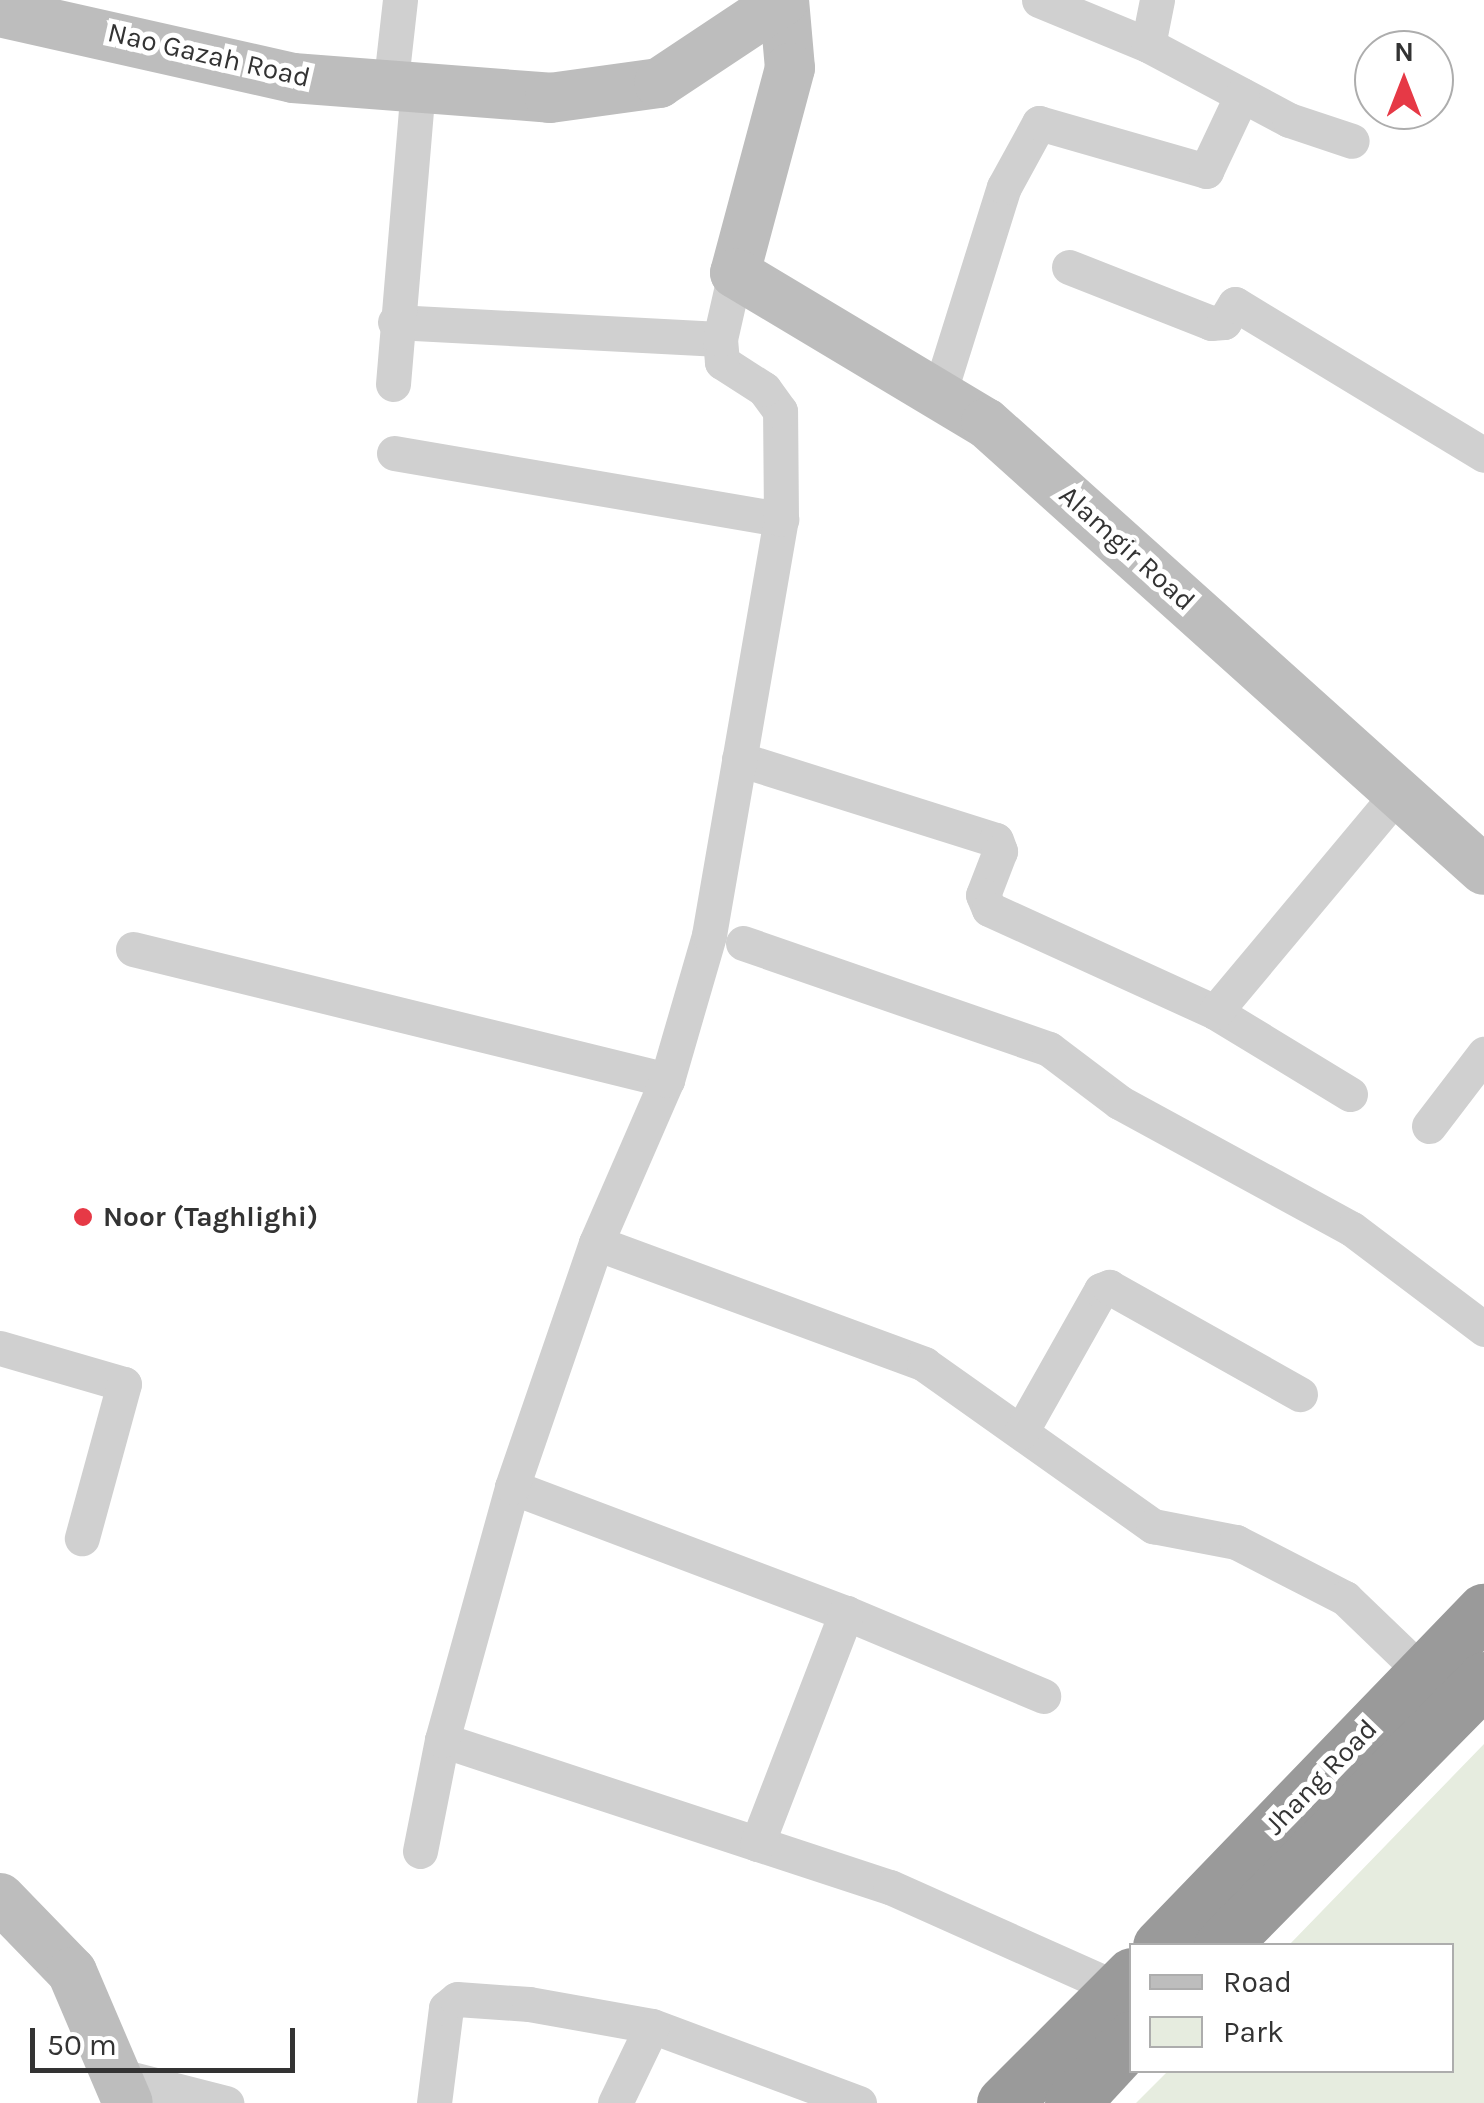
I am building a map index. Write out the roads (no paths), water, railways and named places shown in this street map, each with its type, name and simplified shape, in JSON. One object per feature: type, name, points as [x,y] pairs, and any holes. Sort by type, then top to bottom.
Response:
[{"type":"highway","name":"Jhang Road","points":[[1163,1943],[1484,1611]]},
{"type":"highway","name":"Jhang Road","points":[[1224,1943],[1484,1679]]},
{"type":"highway","points":[[1004,2103],[1127,2001]]},
{"type":"highway","points":[[1072,2103],[1127,2001]]},
{"type":"street","points":[[393,384],[404,89],[400,0]]},
{"type":"street","points":[[420,1850],[442,1740],[512,1487],[596,1243],[667,1080],[709,935],[781,519],[780,411],[764,389],[722,362],[720,338],[790,68],[784,0]]},
{"type":"street","name":"Nao Gazah Road","points":[[0,12],[51,11],[293,78],[550,98],[658,84],[784,0]]},
{"type":"street","points":[[1039,0],[1148,45],[1242,95],[1352,141]]},
{"type":"street","points":[[1148,45],[1157,0]]},
{"type":"street","points":[[939,394],[1004,188],[1039,123],[1206,171],[1242,95]]},
{"type":"street","points":[[1069,267],[1211,323],[1224,322],[1235,304],[1484,455]]},
{"type":"street","name":"Alamgir Road","points":[[735,273],[986,423],[1484,870]]},
{"type":"street","points":[[395,322],[720,338]]},
{"type":"street","points":[[394,453],[781,519]]},
{"type":"street","points":[[740,759],[996,840],[1000,851],[983,895],[989,909],[1215,1012],[1350,1094]]},
{"type":"street","points":[[1215,1012],[1400,791]]},
{"type":"street","points":[[743,943],[1049,1049],[1120,1102],[1352,1229],[1484,1329]]},
{"type":"street","points":[[134,950],[667,1080]]},
{"type":"street","points":[[1429,1126],[1484,1054]]},
{"type":"street","points":[[596,1243],[924,1364],[1152,1526],[1236,1542],[1345,1598],[1422,1672]]},
{"type":"street","points":[[1022,1432],[1101,1290],[1109,1287],[1300,1394]]},
{"type":"street","points":[[0,1348],[124,1384],[82,1538]]},
{"type":"street","points":[[512,1487],[846,1612],[1042,1696]]},
{"type":"street","points":[[756,1844],[846,1612]]},
{"type":"street","points":[[442,1740],[890,1887],[1127,2001]]},
{"type":"street","points":[[0,1898],[72,1972],[122,2089],[226,2103]]},
{"type":"street","points":[[434,2103],[446,2008],[457,1999],[529,2004],[652,2026],[859,2103]]},
{"type":"street","points":[[615,2103],[652,2026]]},
{"type":"place","name":"Noor (Taghlighi)","points":[[83,1217]]}]
